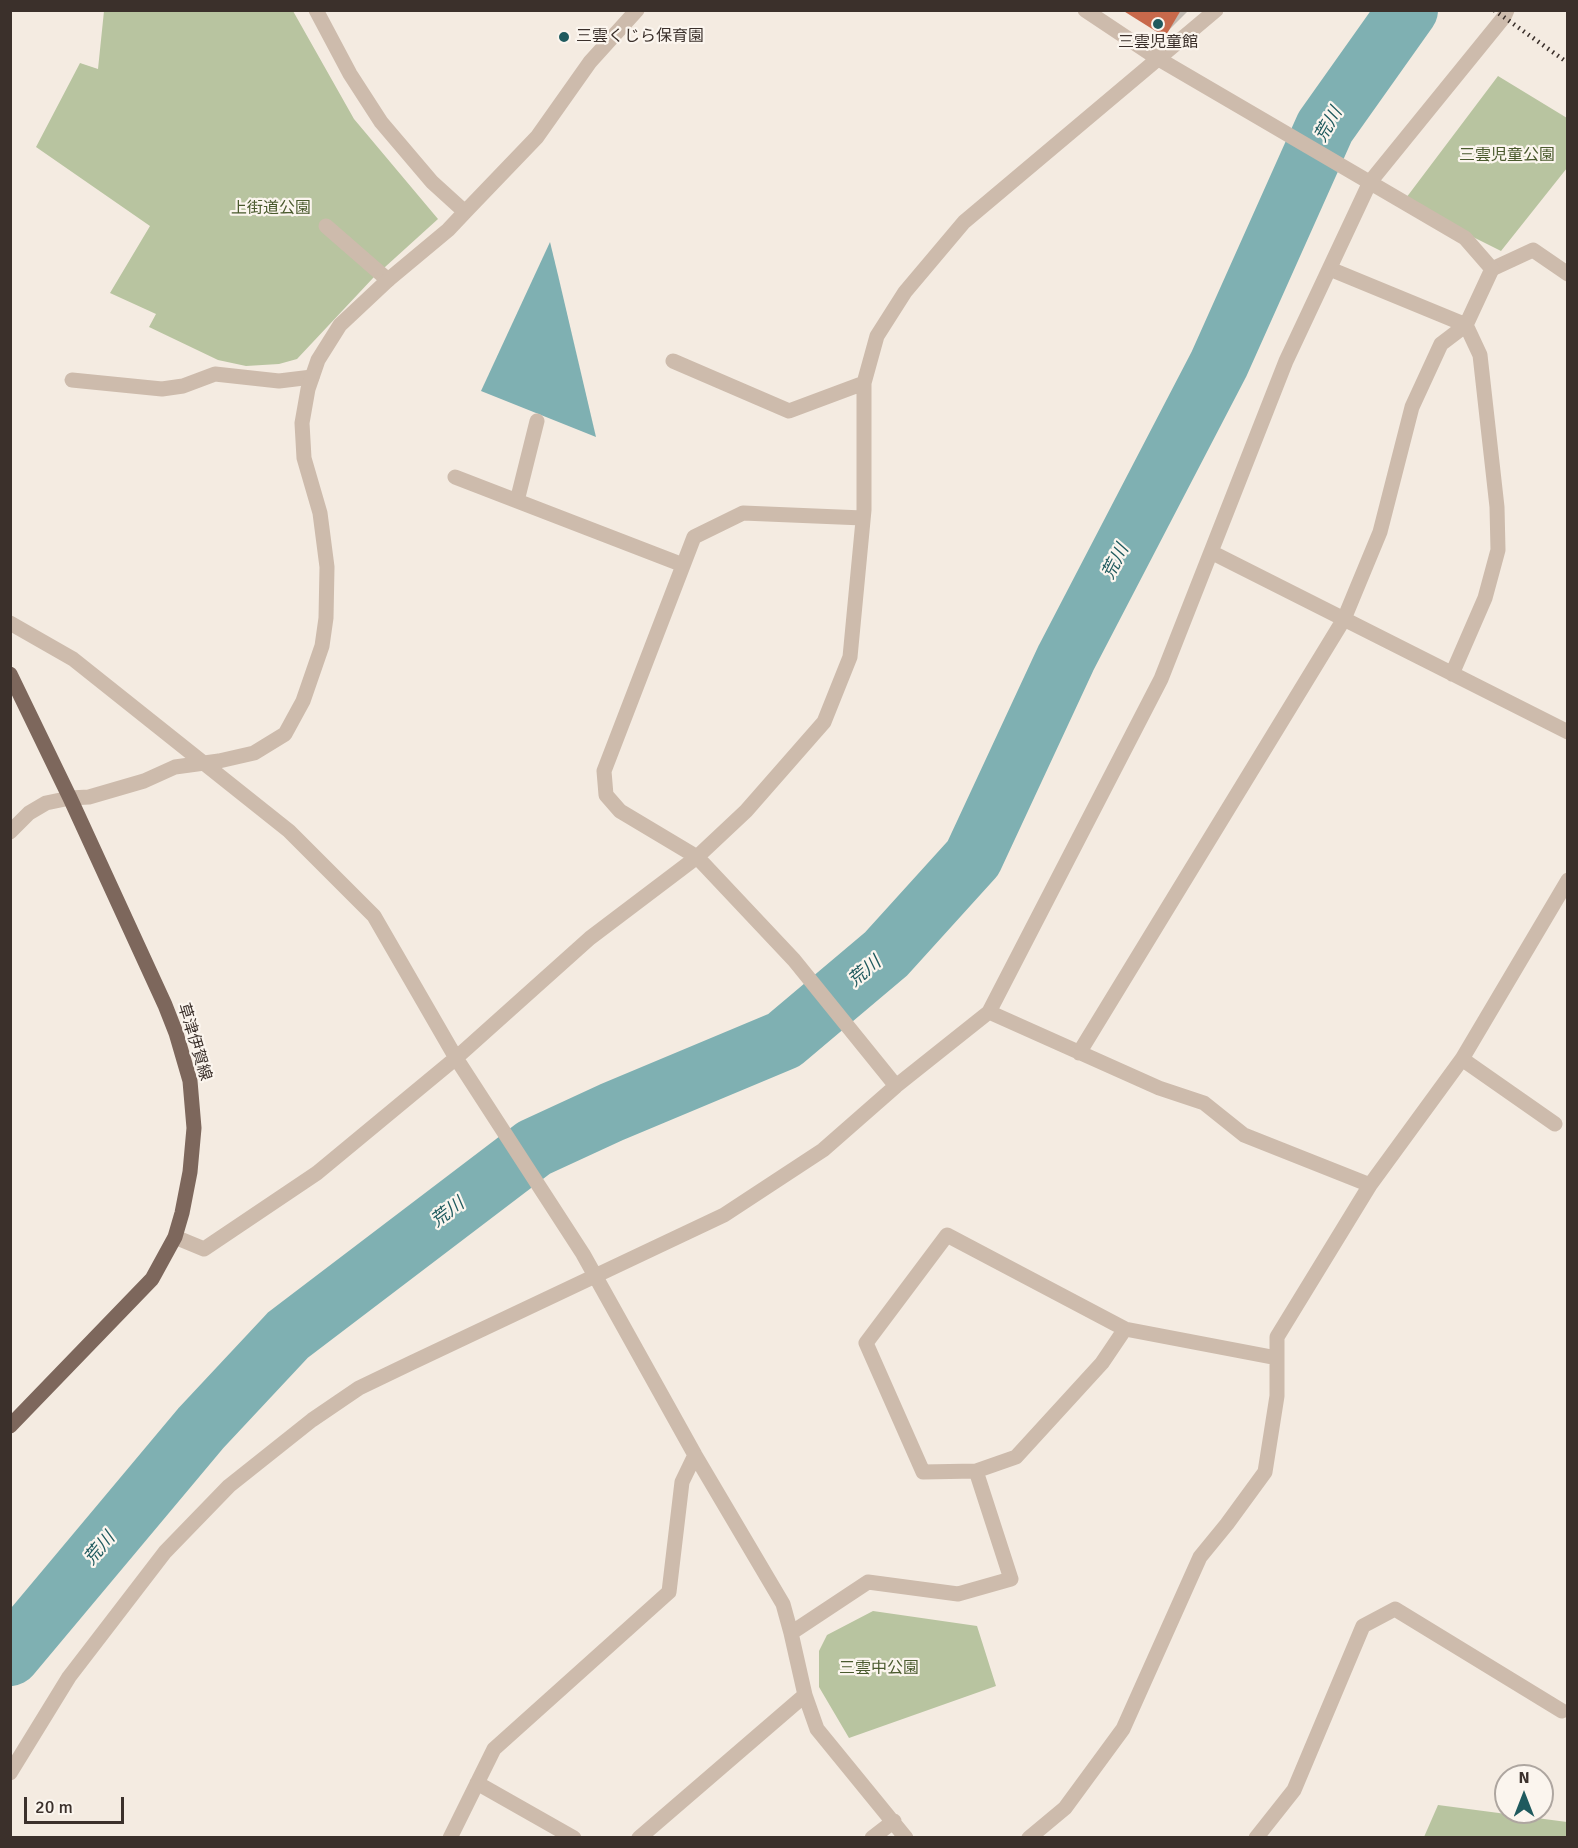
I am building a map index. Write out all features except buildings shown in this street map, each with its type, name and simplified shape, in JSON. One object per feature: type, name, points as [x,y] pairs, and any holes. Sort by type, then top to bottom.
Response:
[{"type":"main road","name":"草津伊賀線","points":[[10,674],[165,1005],[190,1081],[194,1128],[190,1172],[182,1213],[175,1237],[152,1279],[10,1426]]},
{"type":"street","points":[[316,10],[350,74],[381,122],[432,182],[465,212]]},
{"type":"street","points":[[10,832],[29,813],[46,803],[89,797],[144,781],[175,767],[254,753],[285,734],[303,701],[322,646],[326,618],[327,567],[320,513],[304,458],[302,423],[318,360],[340,325],[388,280],[448,230],[537,137],[590,62],[637,10]]},
{"type":"street","points":[[1085,10],[1157,58],[1263,122],[1465,238],[1492,269]]},
{"type":"street","points":[[175,1237],[204,1249],[317,1173],[456,1058],[590,938],[698,856],[746,811],[824,722],[850,657],[863,518],[864,383],[876,336],[905,292],[964,222],[1216,10]]},
{"type":"street","points":[[10,1773],[69,1677],[165,1552],[229,1486],[312,1420],[359,1389],[724,1215],[823,1150],[896,1086],[989,1012],[1161,679],[1286,361],[1370,182],[1507,10]]},
{"type":"street","points":[[326,226],[388,280]]},
{"type":"street","points":[[1079,1053],[1344,619],[1380,532],[1412,407],[1441,344],[1466,325],[1492,269],[1533,250],[1568,274]]},
{"type":"street","points":[[1329,269],[1466,325],[1480,355],[1497,507],[1498,550],[1485,598],[1452,674]]},
{"type":"street","points":[[674,361],[789,411],[864,383]]},
{"type":"street","points":[[72,380],[162,389],[183,386],[215,374],[279,381],[312,377]]},
{"type":"street","points":[[517,501],[537,421]]},
{"type":"street","points":[[455,477],[683,565]]},
{"type":"street","points":[[863,518],[743,513],[694,537],[604,771],[606,795],[620,811],[698,856],[794,960],[896,1086]]},
{"type":"street","points":[[1211,552],[1568,732]]},
{"type":"street","points":[[10,623],[73,659],[289,831],[374,916],[456,1058],[583,1254],[695,1455],[783,1604],[805,1695],[817,1729],[906,1838]]},
{"type":"street","points":[[1029,1838],[1065,1808],[1123,1729],[1200,1557],[1265,1472],[1276,1396],[1278,1337],[1370,1185],[1462,1059],[1568,880]]},
{"type":"street","points":[[989,1012],[1159,1088],[1204,1103],[1244,1135],[1370,1185]]},
{"type":"street","points":[[1462,1059],[1555,1124]]},
{"type":"street","points":[[1125,1329],[1102,1363],[1016,1457],[976,1471],[922,1472],[866,1343],[947,1235],[1125,1329],[1278,1358]]},
{"type":"street","points":[[450,1838],[494,1749],[669,1592],[682,1482],[695,1455]]},
{"type":"street","points":[[791,1634],[868,1582],[958,1594],[1011,1579],[976,1471]]},
{"type":"street","points":[[1256,1838],[1294,1790],[1363,1626],[1395,1610],[1562,1711]]},
{"type":"street","points":[[639,1838],[805,1695]]},
{"type":"street","points":[[477,1783],[574,1838]]},
{"type":"street","points":[[872,1838],[894,1821]]},
{"type":"green space","name":"上街道公園","points":[[104,11],[293,11],[354,119],[438,219],[374,277],[297,359],[279,364],[246,366],[218,360],[149,327],[156,314],[110,293],[150,226],[36,147],[80,63],[98,69]]},
{"type":"green space","name":"三雲児童公園","points":[[1498,76],[1567,118],[1567,168],[1501,251],[1403,202]]},
{"type":"green space","name":"三雲中公園","points":[[873,1611],[977,1626],[996,1686],[849,1738],[819,1687],[819,1651],[827,1635]]},
{"type":"green space","points":[[1438,1805],[1494,1812],[1494,1824],[1554,1824],[1554,1820],[1567,1822],[1567,1837],[1424,1837]]},
{"type":"water","points":[[550,242],[558,275],[596,437],[481,391]]},
{"type":"waterway","name":"荒川","points":[[10,1656],[201,1428],[288,1335],[534,1148],[612,1112],[784,1040],[886,954],[973,858],[1066,658],[1219,364],[1325,127],[1408,10]]},
{"type":"railway","points":[[1494,10],[1568,63]]},
{"type":"place","name":"三雲児童館","points":[[1158,24]]},
{"type":"place","name":"三雲くじら保育園","points":[[564,37]]}]
